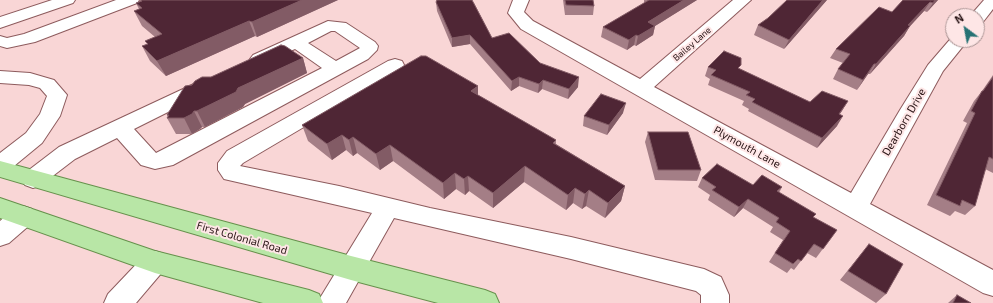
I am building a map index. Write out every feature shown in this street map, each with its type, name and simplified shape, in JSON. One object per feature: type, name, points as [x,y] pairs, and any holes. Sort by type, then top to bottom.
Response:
[{"type":"main road","name":"First Colonial Road","points":[[0,169],[351,268],[485,303]]},
{"type":"main road","points":[[11,212],[265,298],[309,303]]},
{"type":"street","points":[[0,23],[66,0]]},
{"type":"street","points":[[0,41],[7,43],[29,38],[131,0]]},
{"type":"street","name":"Plymouth Lane","points":[[521,0],[516,12],[527,25],[993,284]]},
{"type":"street","name":"Bailey Lane","points":[[640,88],[743,0]]},
{"type":"street","points":[[985,8],[992,0]]},
{"type":"street","points":[[119,127],[149,159],[155,161],[165,160],[362,55],[368,50],[369,46],[347,31],[335,26],[322,29],[240,69]]},
{"type":"street","points":[[296,42],[335,69]]},
{"type":"street","name":"Dearborn Drive","points":[[855,208],[910,110],[935,69],[952,48]]},
{"type":"street","points":[[395,65],[235,157],[229,163],[229,170],[232,173],[571,248],[704,281],[711,286],[715,295],[715,303]]},
{"type":"street","points":[[0,77],[30,79],[41,82],[47,84],[57,95],[50,116],[34,138],[0,165]]},
{"type":"street","points":[[32,179],[67,152],[218,79]]},
{"type":"street","points":[[331,303],[388,207]]},
{"type":"street","points":[[0,236],[11,212]]},
{"type":"street","points":[[118,303],[155,262]]},
{"type":"building","points":[[141,0],[302,0],[157,61],[142,46],[148,44],[145,41],[162,34],[134,11],[142,8],[136,3],[142,1]]},
{"type":"building","points":[[437,0],[472,0],[492,38],[509,33],[540,63],[579,77],[569,89],[543,80],[539,84],[519,77],[512,81],[470,35],[452,38],[436,2]]},
{"type":"building","points":[[565,0],[593,0],[594,6],[566,5]]},
{"type":"building","points":[[649,0],[684,0],[648,22],[655,26],[629,40],[603,27]]},
{"type":"building","points":[[787,0],[823,0],[789,40],[758,25],[768,18]]},
{"type":"building","points":[[903,0],[935,0],[933,3],[930,2],[908,25],[910,26],[876,64],[874,64],[863,80],[838,69],[850,54],[836,49],[879,7],[892,12]]},
{"type":"building","points":[[281,45],[303,58],[238,88],[236,92],[197,111],[194,111],[192,114],[184,118],[167,118],[169,115],[167,115],[185,86],[192,85],[195,81],[202,77],[211,77]]},
{"type":"building","points":[[724,51],[741,58],[741,65],[738,68],[810,102],[822,91],[848,101],[839,114],[843,116],[822,138],[752,102],[755,99],[746,95],[750,92],[711,75],[716,70],[708,67]]},
{"type":"building","points":[[421,56],[426,56],[478,86],[471,91],[556,140],[553,143],[625,186],[608,203],[589,190],[585,194],[575,188],[568,195],[525,166],[493,193],[468,176],[464,179],[455,173],[443,183],[390,145],[376,154],[353,137],[349,140],[342,135],[327,144],[302,125]]},
{"type":"building","points":[[993,77],[993,159],[989,157],[975,206],[962,200],[960,206],[936,195],[975,113],[971,111],[982,91]]},
{"type":"building","points":[[601,94],[626,103],[609,125],[584,116]]},
{"type":"building","points":[[648,132],[688,132],[701,170],[658,170]]},
{"type":"building","points":[[717,164],[753,185],[762,175],[782,187],[777,191],[816,214],[813,217],[837,230],[823,249],[814,244],[801,261],[798,259],[793,264],[775,253],[790,231],[776,222],[779,218],[748,199],[739,207],[712,190],[716,187],[702,178]]},
{"type":"building","points":[[869,244],[903,264],[886,294],[848,271]]},
{"type":"building","points":[[957,295],[971,303],[953,303]]}]
